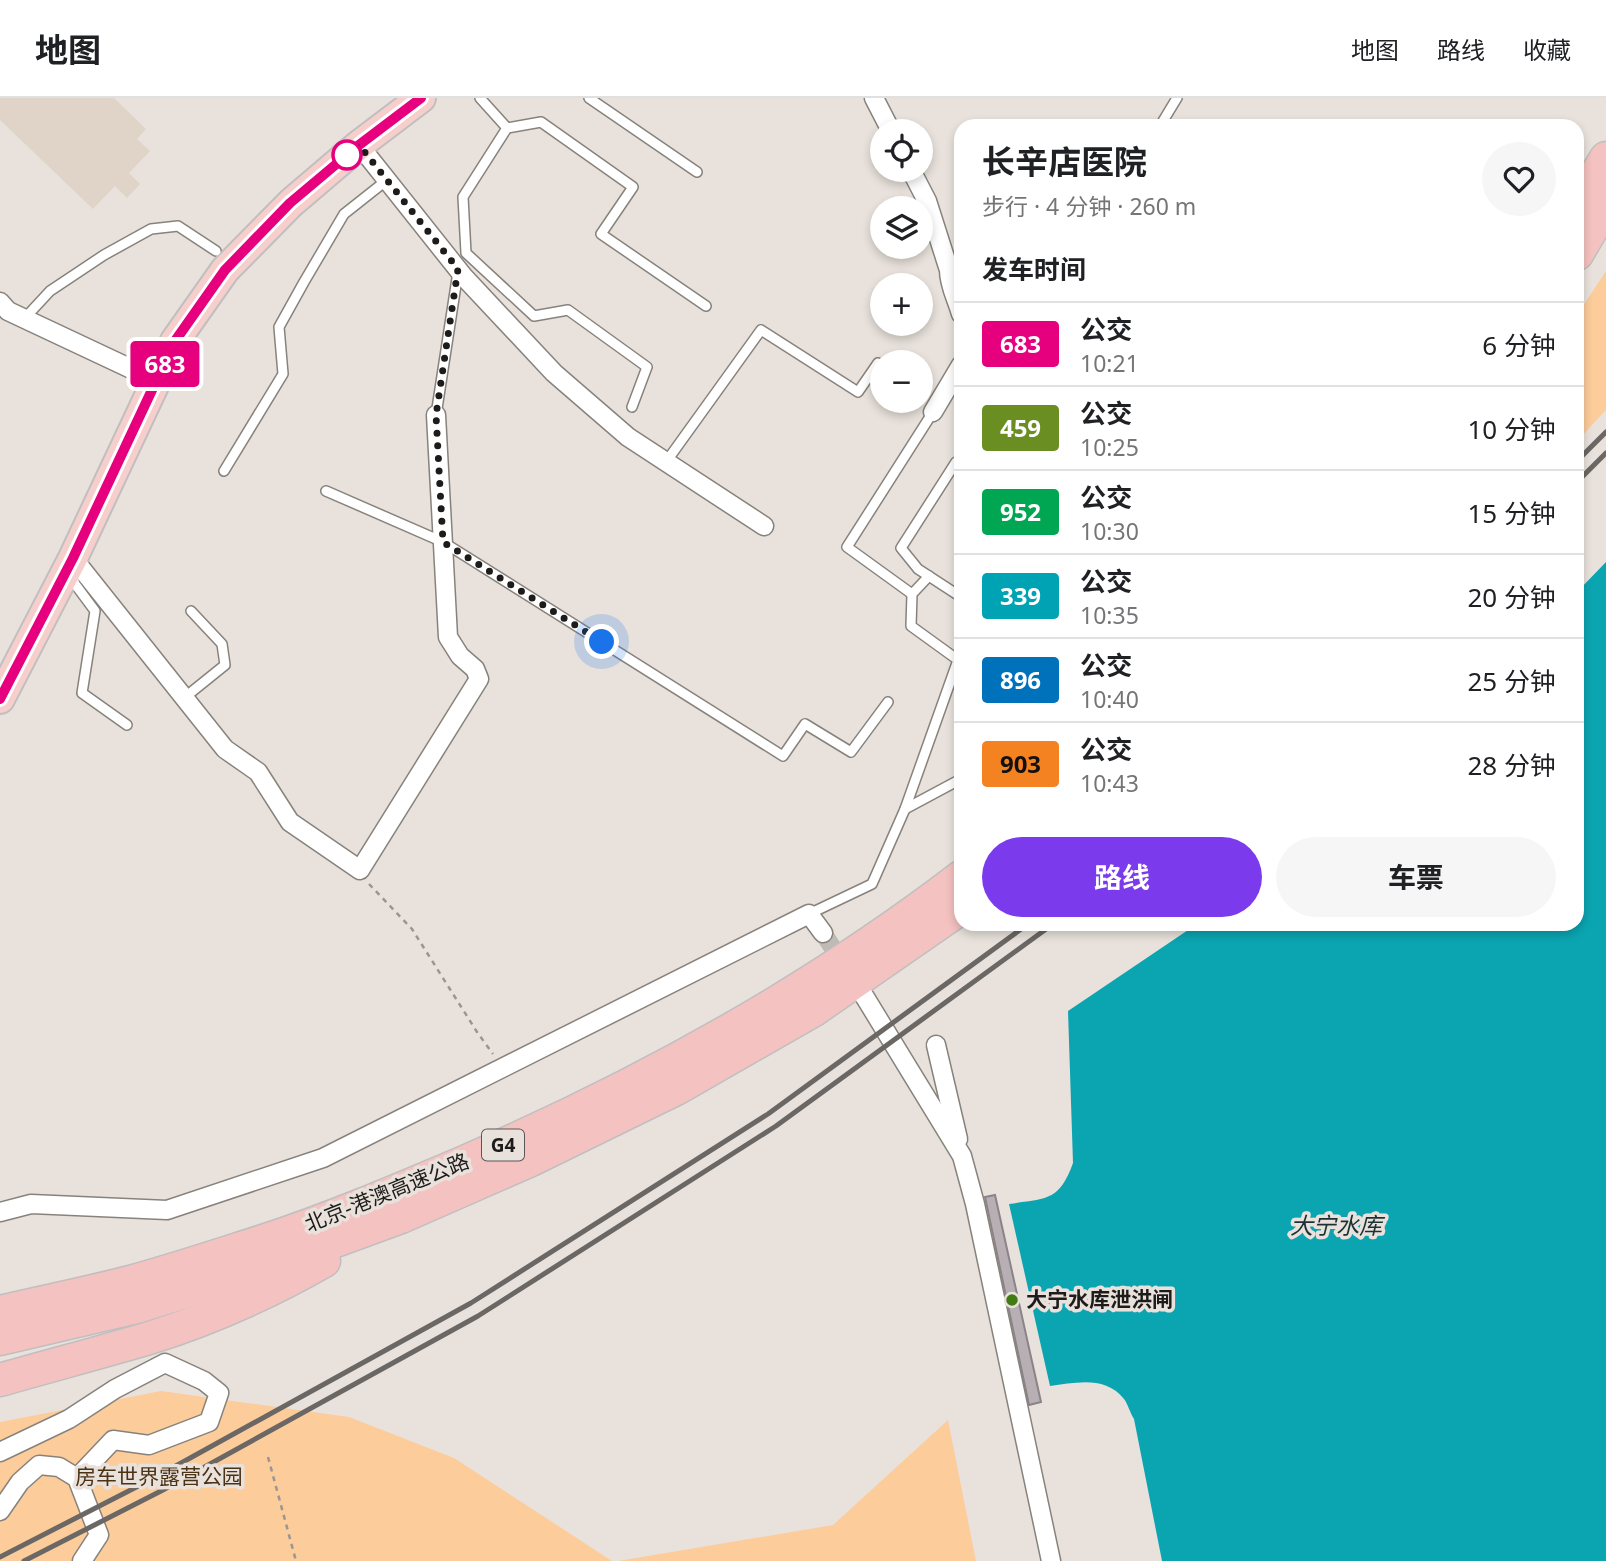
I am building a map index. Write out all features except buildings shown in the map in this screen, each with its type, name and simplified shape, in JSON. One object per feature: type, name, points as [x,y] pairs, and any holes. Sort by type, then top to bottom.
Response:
[{"type":"highway","points":[[0,699],[69,565],[175,341],[225,270],[290,203],[359,145],[421,98]]},
{"type":"highway","points":[[1584,194],[1606,158]]},
{"type":"highway","points":[[1584,242],[1606,205]]},
{"type":"highway","name":"北京-港澳高速公路","points":[[0,1312],[132,1281],[265,1240],[391,1194],[526,1135],[667,1066],[799,989],[954,882]]},
{"type":"highway","name":"北京-港澳高速公路","points":[[0,1339],[137,1307],[270,1265],[401,1217],[531,1160],[676,1089],[814,1010],[954,913]]},
{"type":"highway","points":[[0,1380],[148,1338],[214,1315],[282,1284],[401,1217]]},
{"type":"street","points":[[874,98],[885,119]]},
{"type":"street","points":[[359,145],[458,269],[554,373],[628,437],[764,526]]},
{"type":"street","points":[[917,182],[927,201],[954,292]]},
{"type":"street","points":[[8,314],[157,381]]},
{"type":"street","points":[[933,412],[954,377]]},
{"type":"street","points":[[69,565],[225,749],[258,772],[290,822],[360,870],[479,679],[475,668],[460,656],[448,637],[436,415]]},
{"type":"street","points":[[0,1212],[31,1204],[167,1210],[323,1158],[809,914],[823,933]]},
{"type":"street","points":[[863,994],[962,1156]]},
{"type":"street","points":[[936,1045],[975,1204],[1051,1561]]},
{"type":"street","points":[[0,1452],[69,1419],[115,1389],[165,1363],[204,1381],[219,1393],[209,1422],[149,1445],[113,1440],[77,1478]]},
{"type":"street","points":[[0,1511],[20,1482],[38,1465],[59,1467],[77,1478],[99,1535],[82,1561]]},
{"type":"lane","points":[[480,98],[507,128]]},
{"type":"lane","points":[[589,98],[697,172]]},
{"type":"lane","points":[[1164,119],[1177,98]]},
{"type":"lane","points":[[632,407],[647,367],[568,310],[534,316],[466,253],[463,197],[507,128],[541,122],[633,187],[601,234],[706,306]]},
{"type":"lane","points":[[224,471],[282,374],[279,327],[304,282],[344,214],[387,180]]},
{"type":"lane","points":[[8,314],[151,229],[178,226],[216,251]]},
{"type":"lane","points":[[436,415],[458,269]]},
{"type":"lane","points":[[666,462],[761,330],[858,392],[870,374]]},
{"type":"lane","points":[[912,594],[847,547],[932,413]]},
{"type":"lane","points":[[954,465],[901,548],[918,569],[954,592]]},
{"type":"lane","points":[[326,491],[443,542],[783,756],[805,724],[851,752],[888,702]]},
{"type":"lane","points":[[69,565],[96,611],[82,693],[127,725]]},
{"type":"lane","points":[[929,576],[912,594],[911,626],[954,657]]},
{"type":"lane","points":[[184,698],[225,665],[222,644],[191,611]]},
{"type":"lane","points":[[809,914],[872,884],[905,809],[954,671]]},
{"type":"lane","points":[[905,809],[954,783]]},
{"type":"path","points":[[360,870],[366,881],[412,929],[503,1068]]},
{"type":"path","points":[[268,1457],[296,1561]]},
{"type":"shaded area","points":[[0,98],[114,98],[146,129],[137,139],[150,151],[129,173],[140,184],[127,198],[115,186],[93,209],[0,120]]},
{"type":"green space","points":[[1606,271],[1606,410],[1584,434],[1584,304]]},
{"type":"green space","name":"房车世界露营公园","points":[[161,1391],[349,1417],[454,1458],[612,1561],[0,1561],[0,1422]]},
{"type":"green space","points":[[948,1420],[976,1561],[618,1561],[833,1525]]},
{"type":"water","name":"大宁水库","points":[[1606,562],[1606,1561],[1162,1561],[1134,1419],[1125,1401],[1108,1386],[1089,1382],[1050,1386],[1009,1204],[1050,1196],[1062,1185],[1073,1163],[1068,1011],[1187,931],[1584,931],[1584,585]]},
{"type":"tunnel","points":[[823,933],[846,968]]},
{"type":"railway","points":[[1584,454],[1606,432]]},
{"type":"railway","points":[[1584,475],[1606,453]]},
{"type":"railway","points":[[0,1557],[154,1478],[471,1303],[768,1114],[1018,931]]},
{"type":"railway","points":[[24,1561],[161,1491],[478,1316],[776,1126],[1043,931]]},
{"type":"bus line","name":"683","points":[[0,699],[73,558],[175,341],[225,270],[290,203],[405,108],[421,98]]},
{"type":"place","name":"大宁水库泄洪闸","points":[[1012,1300]]},
{"type":"route","points":[[347,155],[359,145],[458,269],[436,415],[443,542],[602,642]]}]
